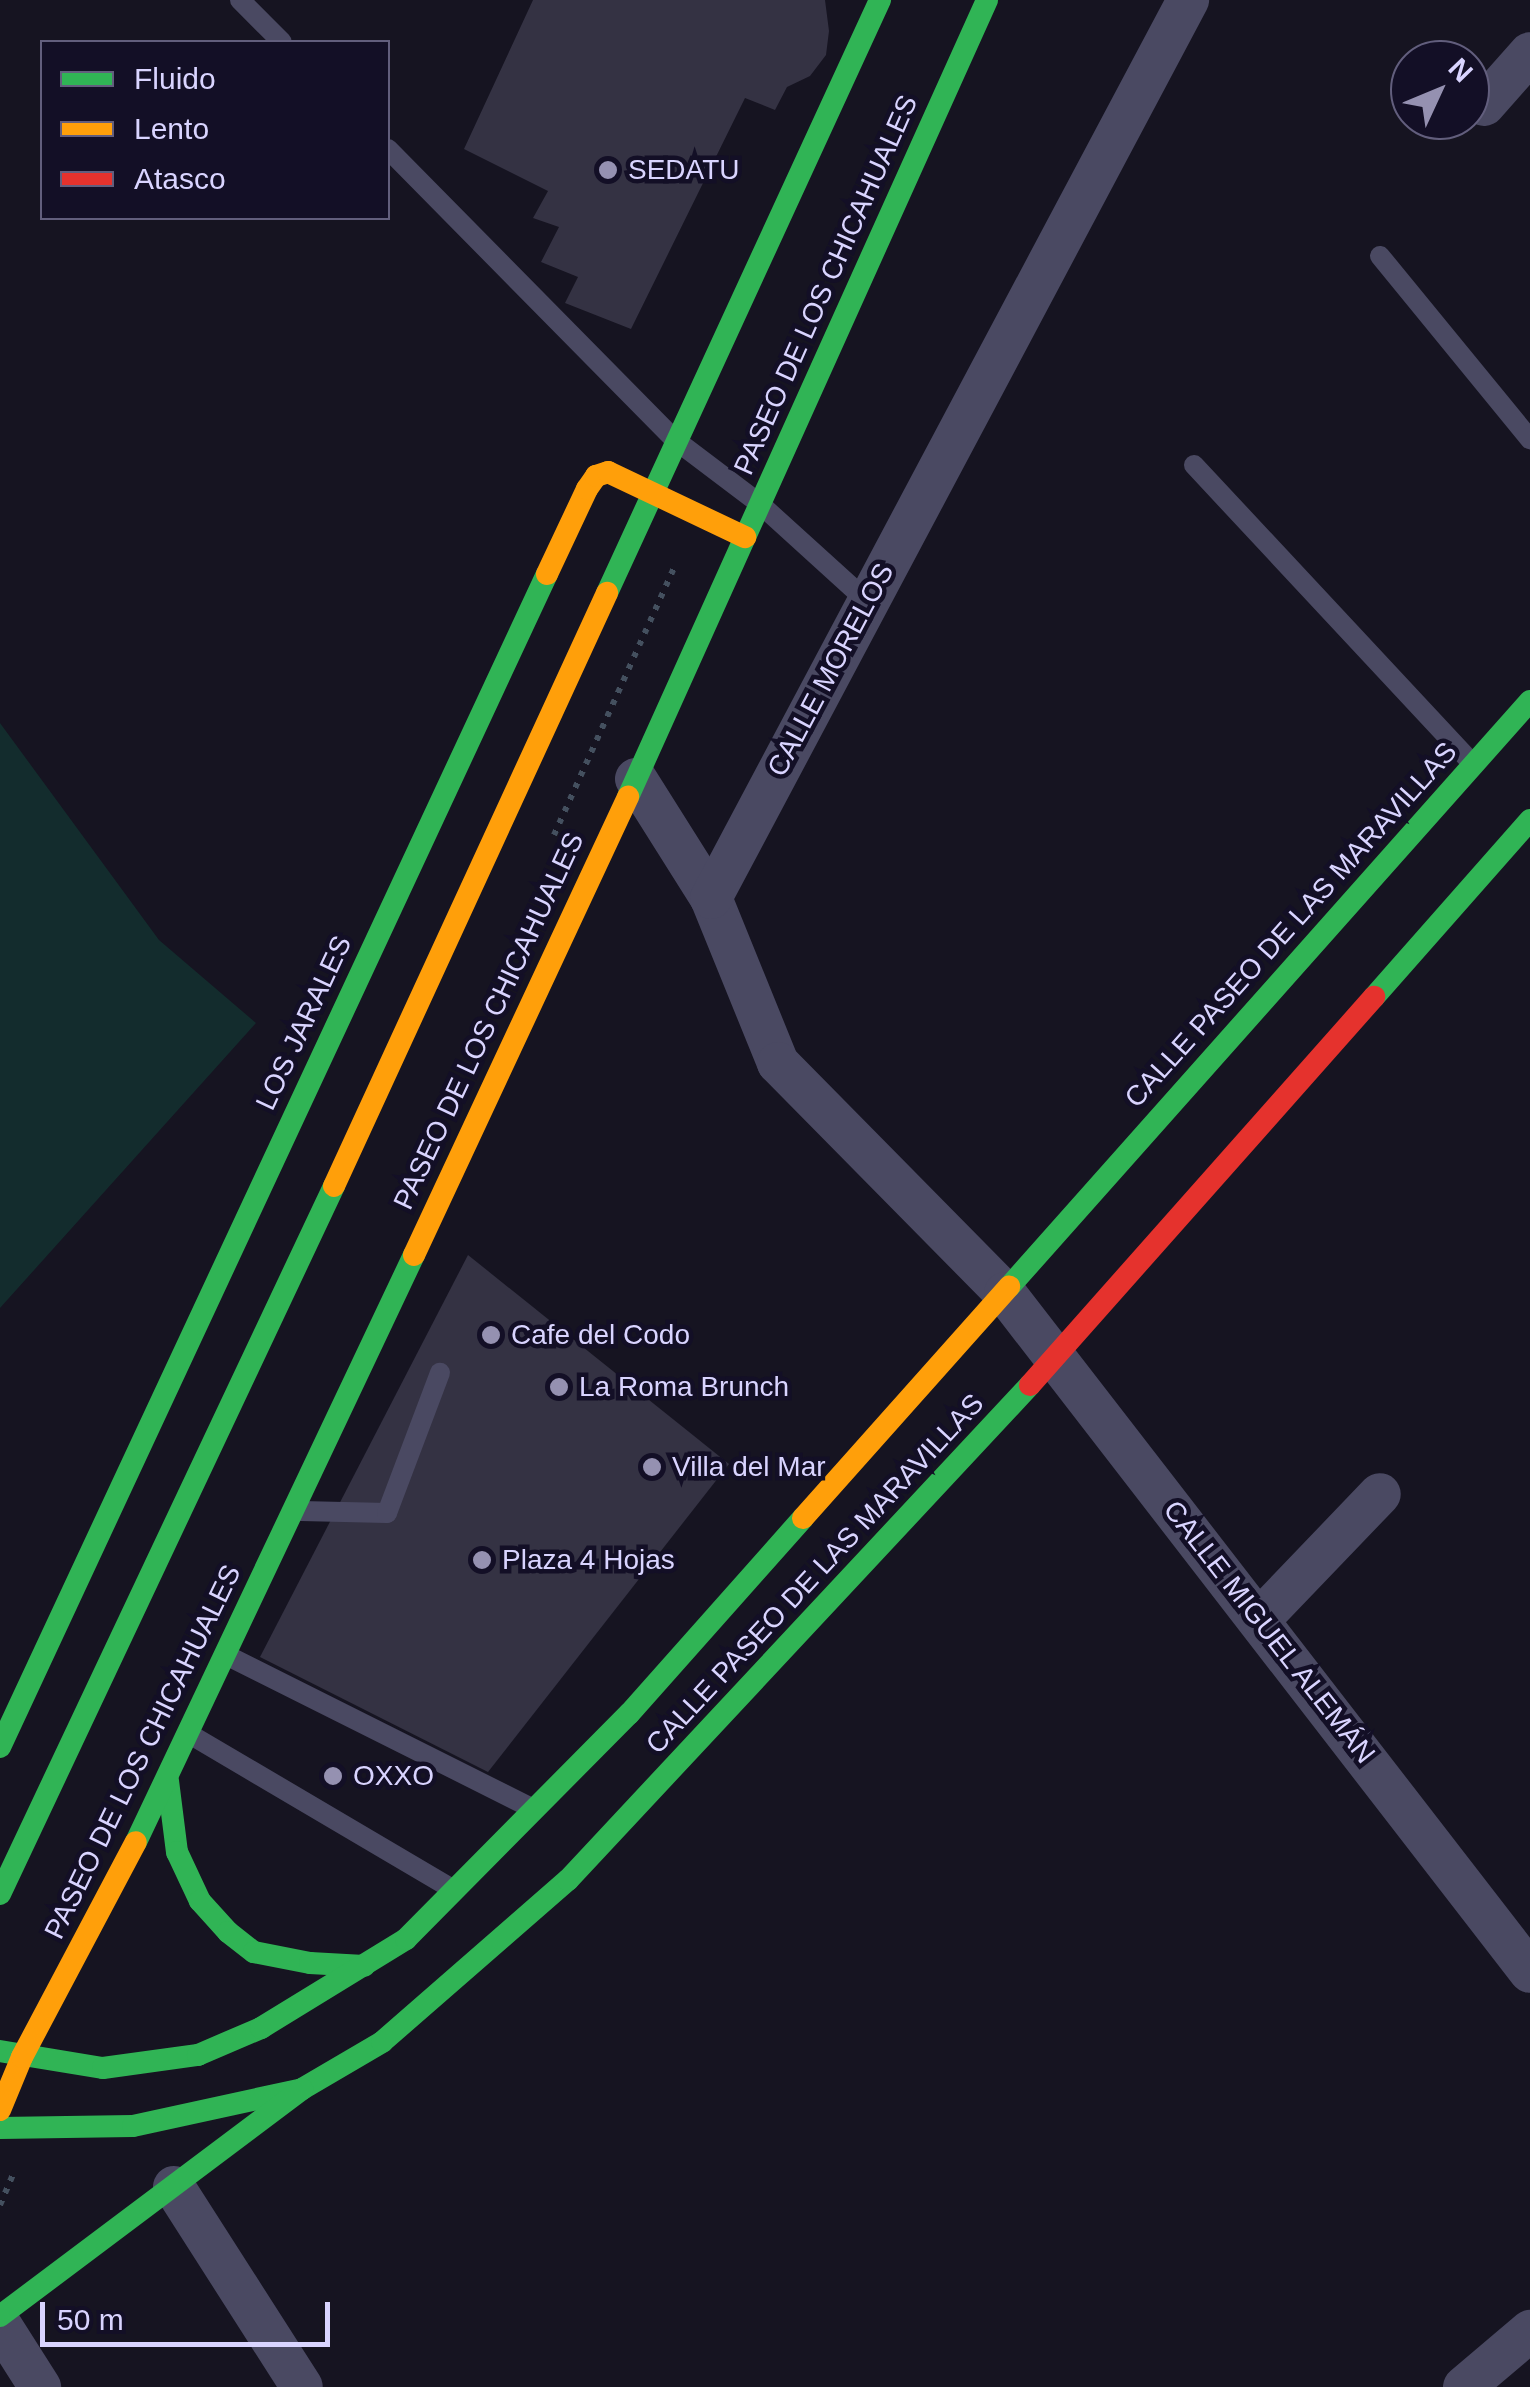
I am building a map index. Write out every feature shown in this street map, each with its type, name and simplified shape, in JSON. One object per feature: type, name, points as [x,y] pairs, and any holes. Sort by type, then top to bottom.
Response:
[{"type":"main road","points":[[0,1894],[309,1240],[674,440],[880,0]]},
{"type":"main road","name":"PASEO DE LOS CHICAHUALES","points":[[0,2110],[11,2054],[168,1780],[190,1734],[636,779],[987,0]]},
{"type":"main road","name":"LOS JARALES","points":[[0,1747],[587,488],[596,476],[608,472],[745,537]]},
{"type":"main road","name":"CALLE PASEO DE LAS MARAVILLAS","points":[[364,1966],[406,1939],[629,1714],[1530,701]]},
{"type":"main road","name":"CALLE PASEO DE LAS MARAVILLAS","points":[[0,2128],[134,2126],[302,2088],[382,2042],[568,1880],[1056,1357],[1530,820]]},
{"type":"main road","points":[[168,1780],[177,1852],[200,1900],[228,1932],[254,1952],[310,1963],[364,1966]]},
{"type":"main road","points":[[11,2054],[103,2068],[198,2054],[260,2028],[364,1966]]},
{"type":"main road","points":[[0,2316],[302,2088]]},
{"type":"street","name":"CALLE MORELOS","points":[[711,898],[1188,0]]},
{"type":"street","points":[[1490,99],[1530,53]]},
{"type":"street","points":[[636,779],[711,898],[778,1063],[1005,1293]]},
{"type":"street","name":"CALLE MIGUEL ALEMÁN","points":[[1005,1293],[1530,1972]]},
{"type":"street","points":[[1260,1619],[1380,1494]]},
{"type":"street","points":[[174,2188],[302,2387]]},
{"type":"street","points":[[0,2324],[40,2387]]},
{"type":"street","points":[[1464,2387],[1530,2332]]},
{"type":"lane","points":[[240,0],[280,40]]},
{"type":"lane","points":[[390,151],[674,440],[760,504],[867,601]]},
{"type":"lane","points":[[1380,256],[1530,439]]},
{"type":"lane","points":[[1194,465],[1474,765]]},
{"type":"lane","points":[[294,1511],[387,1513],[440,1373]]},
{"type":"lane","points":[[227,1655],[534,1810]]},
{"type":"lane","points":[[190,1734],[454,1890]]},
{"type":"green space","points":[[0,723],[159,940],[256,1023],[0,1308]]},
{"type":"building","name":"SEDATU","points":[[533,0],[825,0],[829,31],[826,55],[810,76],[787,87],[775,110],[745,98],[631,329],[565,303],[578,277],[541,262],[559,227],[533,218],[548,191],[464,149]]},
{"type":"building","name":"Plaza 4 Hojas","points":[[468,1255],[729,1464],[488,1772],[260,1657]]},
{"type":"traffic: fast","points":[[607,593],[880,0]]},
{"type":"traffic: fast","points":[[628,797],[987,0]]},
{"type":"traffic: fast","points":[[0,1747],[547,574]]},
{"type":"traffic: fast","points":[[1009,1287],[1530,701]]},
{"type":"traffic: fast","points":[[1374,997],[1530,820]]},
{"type":"traffic: fast","points":[[0,1894],[334,1186]]},
{"type":"traffic: fast","points":[[136,1842],[414,1255]]},
{"type":"traffic: fast","points":[[0,2128],[133,2126],[302,2089],[382,2042],[568,1880],[1030,1385]]},
{"type":"traffic: fast","points":[[0,2051],[103,2068],[198,2055],[261,2028],[406,1939],[629,1714],[803,1518]]},
{"type":"traffic: fast","points":[[168,1781],[177,1852],[200,1901],[228,1932],[254,1952],[310,1963],[364,1966]]},
{"type":"traffic: fast","points":[[0,2316],[302,2089]]},
{"type":"traffic: slow","points":[[547,574],[587,489],[596,476],[608,472],[745,537]]},
{"type":"traffic: slow","points":[[334,1186],[607,593]]},
{"type":"traffic: slow","points":[[414,1255],[628,797]]},
{"type":"traffic: slow","points":[[803,1518],[1009,1287]]},
{"type":"traffic: slow","points":[[0,2110],[22,2057],[136,1842]]},
{"type":"traffic: jam","points":[[1030,1385],[1374,997]]},
{"type":"place","name":"SEDATU","points":[[608,170]]},
{"type":"place","name":"Cafe del Codo","points":[[491,1335]]},
{"type":"place","name":"La Roma Brunch","points":[[559,1387]]},
{"type":"place","name":"Villa del Mar","points":[[652,1467]]},
{"type":"place","name":"Plaza 4 Hojas","points":[[482,1560]]},
{"type":"place","name":"OXXO","points":[[333,1776]]}]
